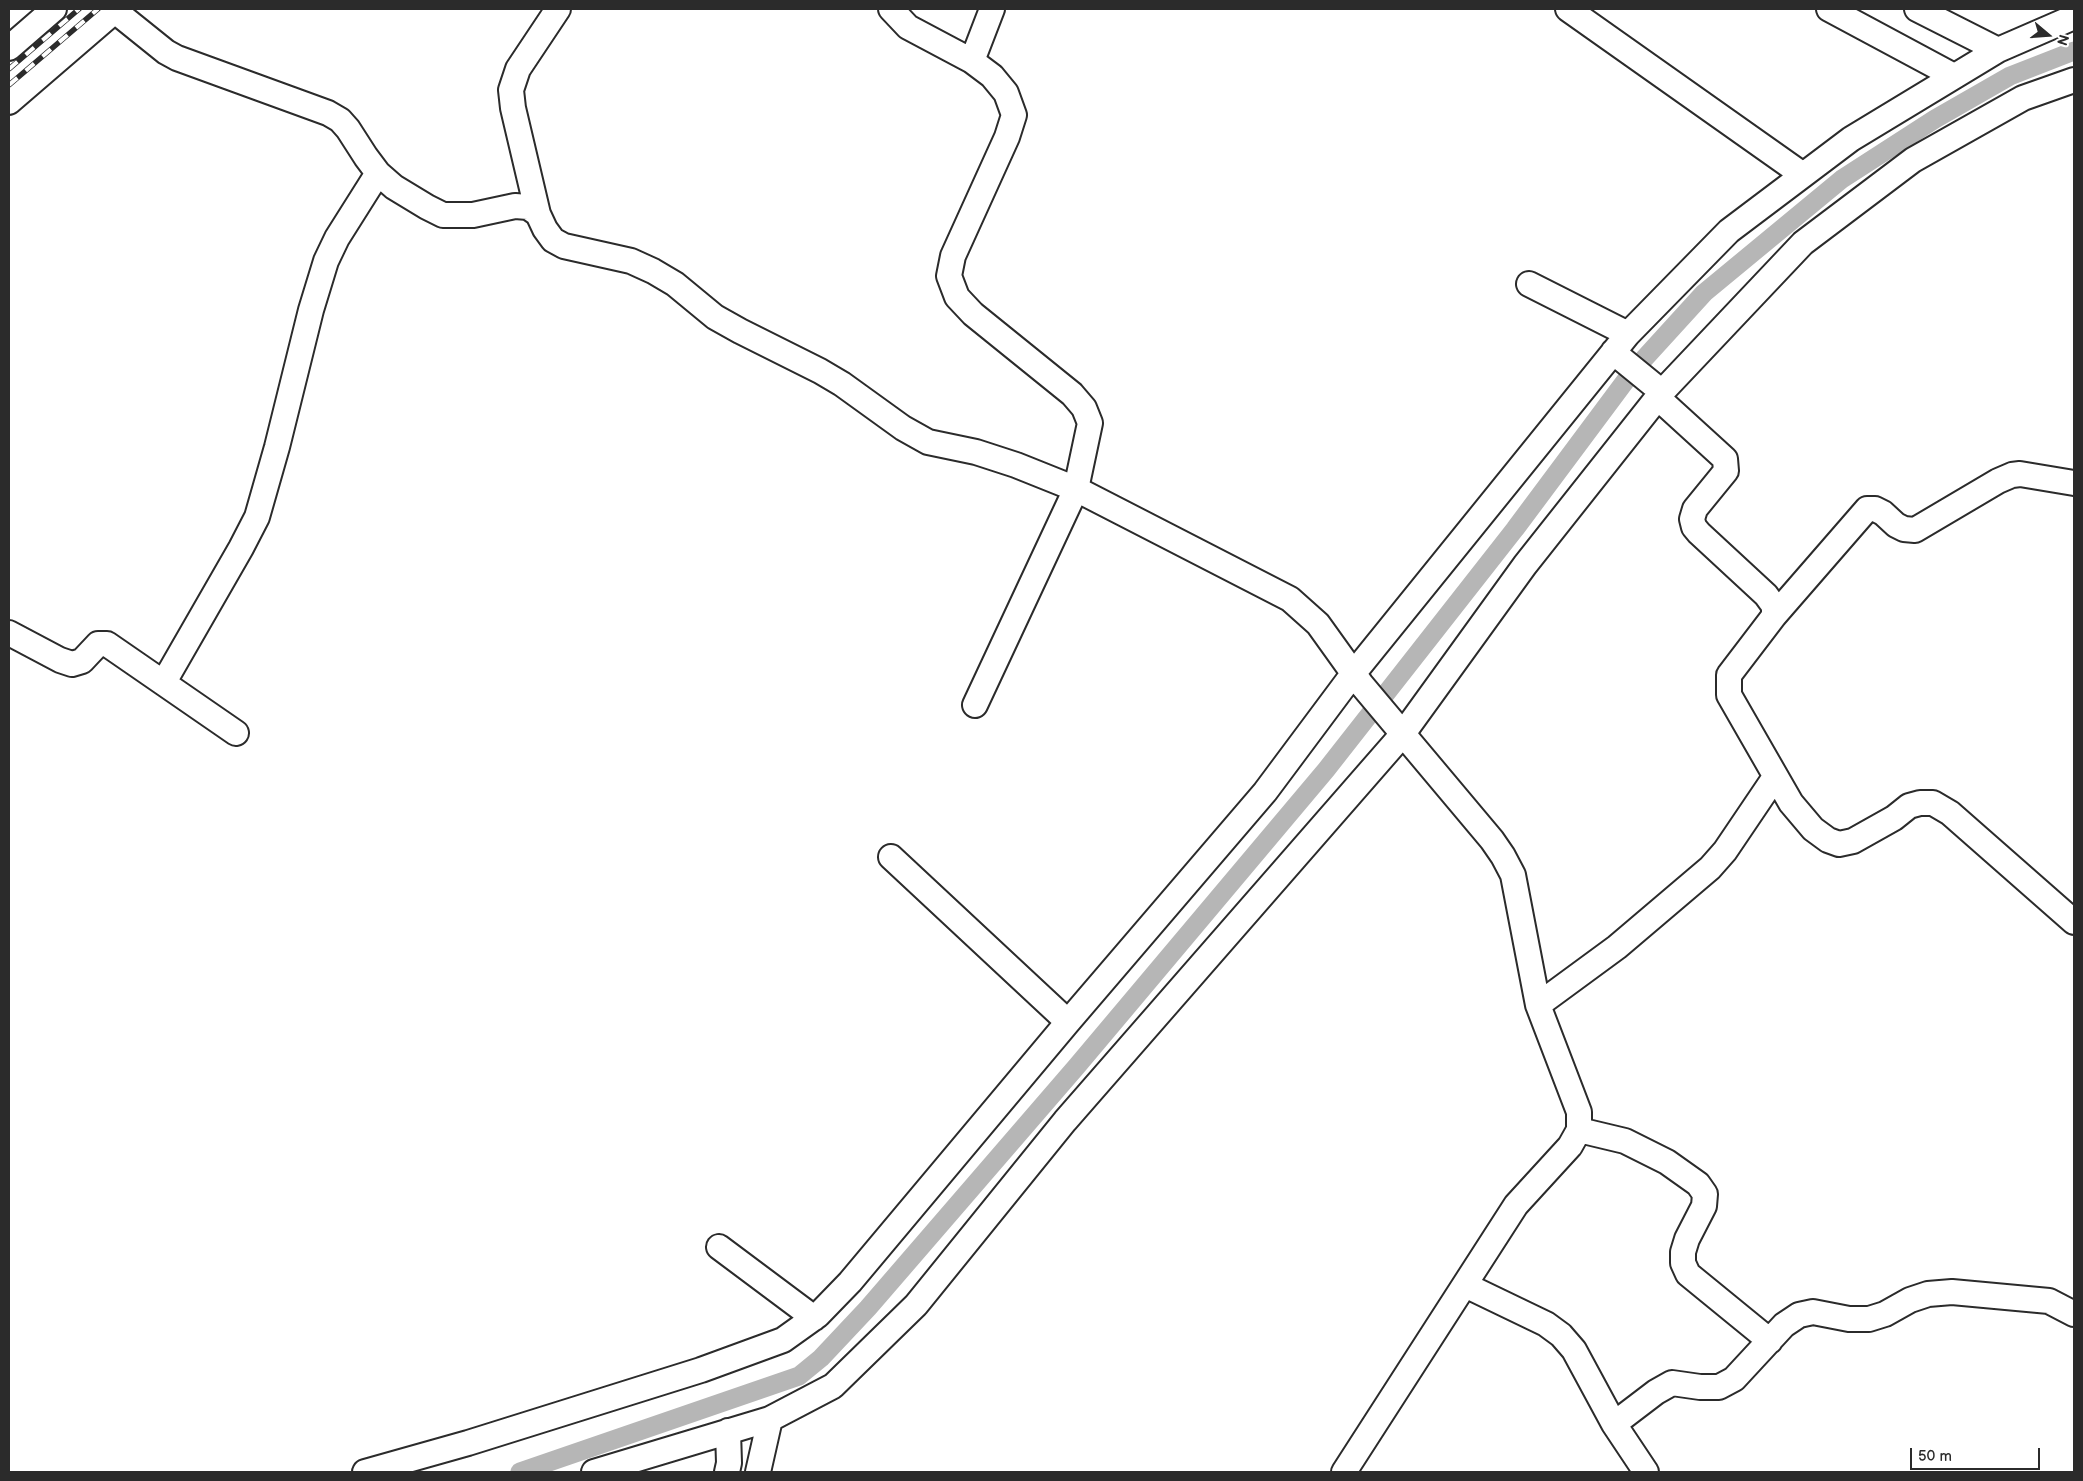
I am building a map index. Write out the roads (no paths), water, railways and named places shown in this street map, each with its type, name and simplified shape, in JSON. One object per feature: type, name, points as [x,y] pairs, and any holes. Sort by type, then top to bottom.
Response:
[{"type":"street","points":[[9,48],[54,9]]},
{"type":"street","points":[[558,9],[518,69],[511,90],[513,108],[538,214],[553,240],[564,246],[631,261],[653,271],[675,284],[715,317],[820,371],[842,384],[903,428],[928,442],[984,454],[1076,490],[1290,599],[1318,624],[1357,679],[1397,729],[1492,840],[1513,875],[1538,1005],[1579,1112],[1579,1130],[1570,1146],[1516,1205],[1344,1472]]},
{"type":"street","points":[[891,9],[908,27],[972,61],[992,76],[1006,93],[1014,115],[1006,137],[952,256],[949,276],[957,297],[973,314],[1072,394],[1084,408],[1090,424],[1076,490],[975,705]]},
{"type":"street","points":[[972,61],[992,9]]},
{"type":"street","points":[[1568,9],[1804,175]]},
{"type":"street","points":[[1828,9],[1954,76]]},
{"type":"street","points":[[1917,9],[1998,50]]},
{"type":"street","points":[[9,102],[116,10],[166,52],[177,58],[328,113],[340,120],[378,173],[394,187],[443,215],[473,215],[515,206],[528,207],[538,214]]},
{"type":"street","points":[[365,1472],[468,1443],[700,1370],[783,1340],[814,1318],[850,1282],[1068,1022],[1265,792],[1620,348],[1729,231],[1851,139],[1998,50],[2064,16]]},
{"type":"street","points":[[594,1472],[770,1419],[833,1386],[916,1305],[1064,1121],[1397,729],[1525,565],[1656,390],[1803,243],[1913,160],[2024,98],[2074,80]]},
{"type":"street","points":[[164,682],[257,517],[277,447],[311,310],[326,262],[338,238],[378,173]]},
{"type":"street","points":[[1528,284],[1620,348],[1656,390],[1725,459],[1726,471],[1695,509],[1692,519],[1694,527],[1699,534],[1766,595],[1774,606],[1774,616]]},
{"type":"street","points":[[2074,483],[2020,474],[2012,475],[1998,481],[1915,530],[1904,529],[1875,509],[1867,509],[1774,616],[1729,675],[1729,695],[1775,777],[1813,830],[1828,840],[1839,844],[1853,841],[1894,818],[1909,806],[1920,803],[1933,803],[1950,813],[2074,922]]},
{"type":"street","points":[[9,633],[60,660],[72,664],[82,661],[98,644],[107,644],[236,733]]},
{"type":"street","points":[[1538,1005],[1617,947],[1710,868],[1725,851],[1775,777]]},
{"type":"street","points":[[891,857],[1068,1022]]},
{"type":"street","points":[[1579,1130],[1634,1145],[1667,1162],[1698,1184],[1705,1194],[1704,1206],[1687,1239],[1683,1252],[1683,1263],[1688,1274],[1770,1341]]},
{"type":"street","points":[[719,1247],[814,1318]]},
{"type":"street","points":[[1465,1285],[1546,1324],[1560,1335],[1574,1350],[1614,1424],[1646,1472]]},
{"type":"street","points":[[1614,1424],[1656,1392],[1672,1383],[1700,1387],[1719,1387],[1734,1379],[1784,1325],[1798,1315],[1813,1312],[1849,1319],[1869,1319],[1885,1314],[1910,1300],[1928,1294],[1952,1292],[2028,1298],[2049,1302],[2074,1314]]},
{"type":"street","points":[[758,1472],[770,1419]]},
{"type":"street","points":[[727,1472],[729,1463],[728,1431]]},
{"type":"waterway","points":[[520,1472],[799,1376],[821,1358],[868,1308],[1077,1066],[1326,770],[1515,529],[1632,372],[1704,293],[1842,179],[1935,119],[2010,76],[2074,51]]},
{"type":"railway","points":[[9,69],[79,9]]},
{"type":"railway","points":[[9,85],[98,9]]}]
